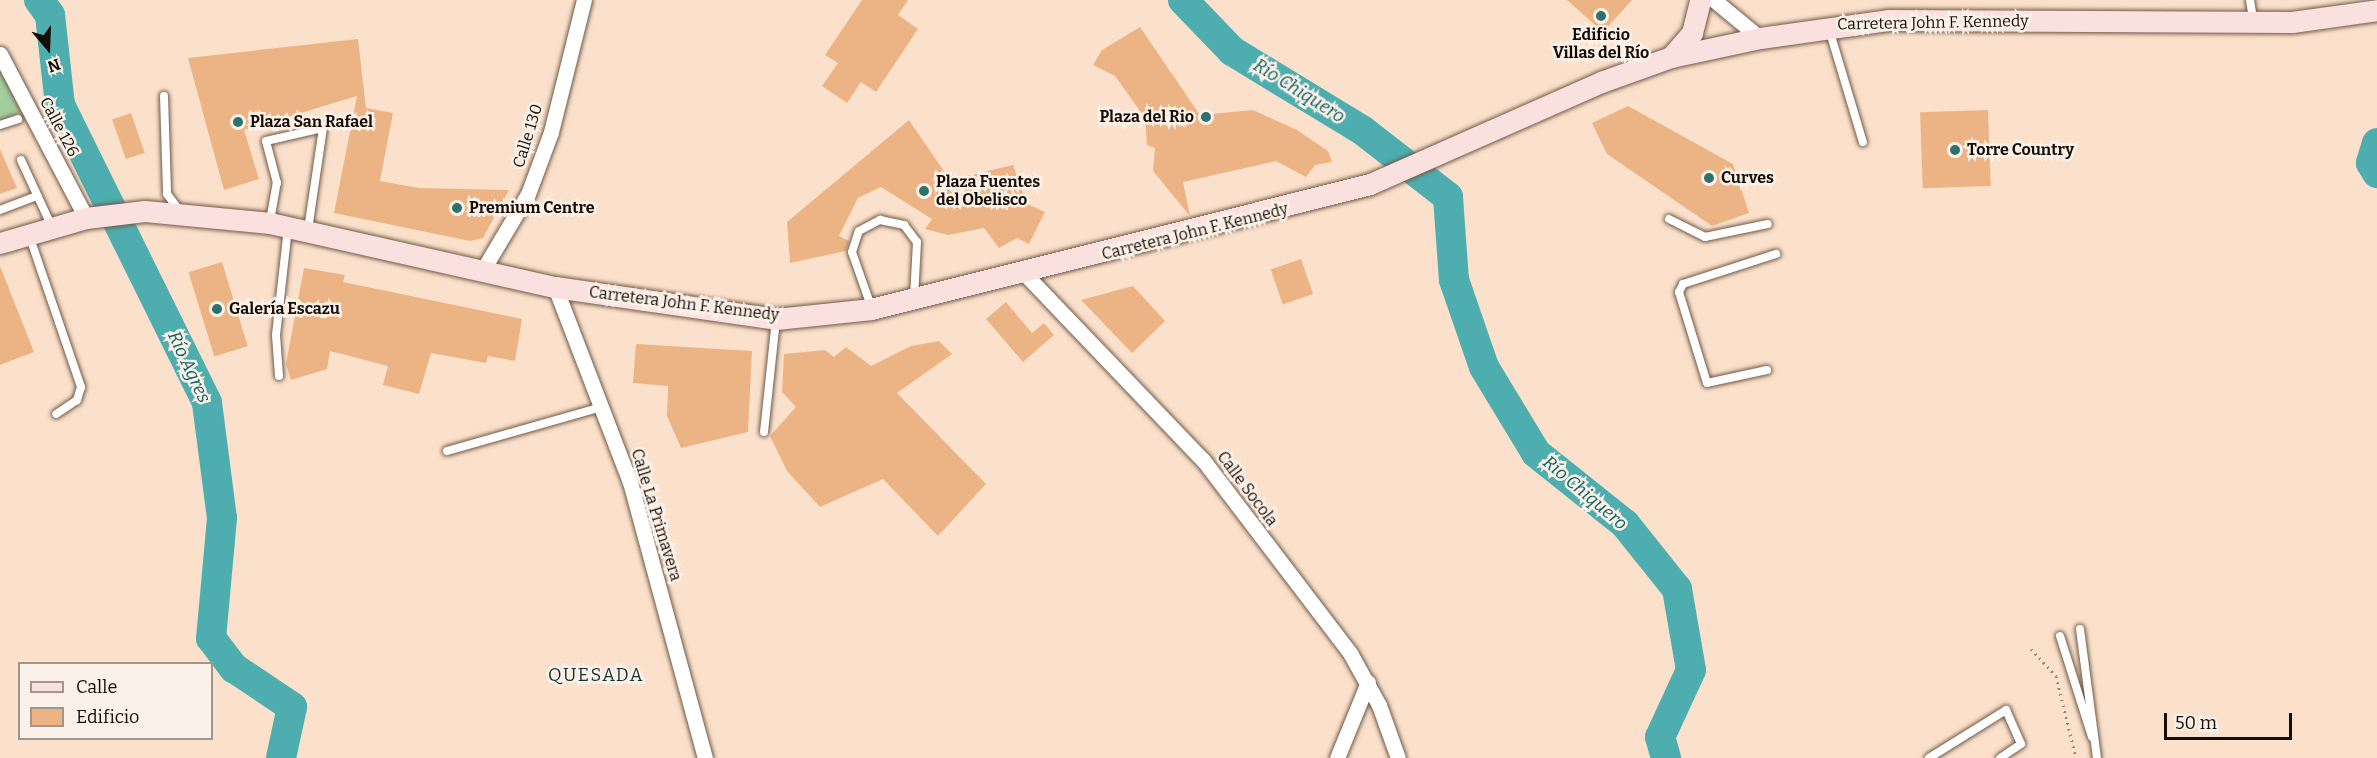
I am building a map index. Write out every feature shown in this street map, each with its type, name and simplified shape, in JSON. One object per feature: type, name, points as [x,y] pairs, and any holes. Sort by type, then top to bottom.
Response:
[{"type":"main road","points":[[1671,57],[1692,33],[1700,0]]},
{"type":"main road","name":"Carretera John F. Kennedy","points":[[0,243],[29,233],[95,217],[150,211],[182,214],[288,226],[481,273],[555,287],[776,319],[914,302],[1370,184],[1582,90],[1671,57],[1760,38],[1828,25],[1888,20],[2320,20],[2377,10]]},
{"type":"street","name":"Calle 130","points":[[481,273],[532,184],[551,132],[584,0]]},
{"type":"street","points":[[1714,0],[1760,38]]},
{"type":"street","name":"Calle 126","points":[[0,54],[95,217]]},
{"type":"street","name":"Calle Socola","points":[[1025,274],[1203,460],[1368,682],[1398,758]]},
{"type":"street","name":"Calle La Primavera","points":[[555,287],[630,482],[705,758]]},
{"type":"street","points":[[1337,758],[1368,682]]},
{"type":"lane","points":[[2250,0],[2254,21]]},
{"type":"lane","points":[[1828,25],[1863,142]]},
{"type":"lane","points":[[164,96],[167,194],[182,214]]},
{"type":"lane","points":[[0,125],[18,119]]},
{"type":"lane","points":[[279,376],[276,335],[288,226],[323,128],[266,141],[288,226]]},
{"type":"lane","points":[[21,160],[52,227]]},
{"type":"lane","points":[[150,211],[167,194]]},
{"type":"lane","points":[[0,210],[37,196]]},
{"type":"lane","points":[[1669,219],[1705,237],[1768,224]]},
{"type":"lane","points":[[871,309],[852,252],[859,231],[880,220],[904,225],[917,242],[914,302]]},
{"type":"lane","points":[[29,233],[81,387],[77,400],[56,414]]},
{"type":"lane","points":[[1767,370],[1707,383],[1679,292],[1683,284],[1776,254]]},
{"type":"lane","points":[[764,432],[776,319]]},
{"type":"lane","points":[[447,451],[601,407]]},
{"type":"lane","points":[[2080,629],[2097,754]]},
{"type":"lane","points":[[2060,636],[2097,754]]},
{"type":"lane","points":[[1929,758],[2006,710],[2021,744],[2000,758]]},
{"type":"path","points":[[2031,649],[2056,676],[2076,758]]},
{"type":"green space","points":[[0,70],[21,112],[0,120]]},
{"type":"building","points":[[862,0],[908,0],[898,15],[918,29],[876,92],[861,82],[847,103],[822,86],[838,63],[825,55]]},
{"type":"building","name":"Edificio Villas del Río","points":[[1567,0],[1632,0],[1603,32]]},
{"type":"building","name":"Plaza del Rio","points":[[1140,27],[1200,115],[1253,110],[1297,130],[1328,151],[1332,162],[1315,165],[1306,177],[1276,161],[1183,182],[1190,216],[1153,171],[1155,148],[1147,145],[1145,118],[1115,76],[1093,65],[1102,50]]},
{"type":"building","name":"Plaza San Rafael","points":[[358,39],[366,108],[393,113],[380,181],[419,188],[509,190],[483,238],[470,241],[334,213],[357,96],[244,130],[259,179],[224,190],[188,58]]},
{"type":"building","points":[[1628,106],[1733,164],[1749,213],[1712,226],[1607,154],[1592,123]]},
{"type":"building","name":"Torre Country","points":[[1988,110],[1991,186],[1923,188],[1920,112]]},
{"type":"building","points":[[131,113],[145,153],[126,159],[112,120]]},
{"type":"building","name":"Plaza Fuentes del Obelisco","points":[[909,120],[950,180],[1013,165],[1027,204],[1045,212],[1029,244],[1017,238],[999,248],[984,228],[948,235],[925,229],[932,219],[881,187],[858,198],[839,236],[849,241],[846,251],[790,263],[787,222]]},
{"type":"building","points":[[0,149],[17,188],[0,194]]},
{"type":"building","points":[[1301,259],[1313,294],[1283,304],[1271,269]]},
{"type":"building","name":"Galería Escazu","points":[[222,262],[248,346],[214,356],[189,272]]},
{"type":"building","points":[[0,266],[34,352],[0,365]]},
{"type":"building","points":[[304,268],[345,275],[343,282],[522,319],[515,361],[488,356],[486,363],[431,353],[419,394],[383,385],[388,366],[330,351],[327,369],[291,380],[286,364]]},
{"type":"building","points":[[1133,286],[1165,321],[1132,353],[1081,300]]},
{"type":"building","points":[[1006,302],[1032,333],[1044,323],[1054,335],[1023,362],[986,319]]},
{"type":"building","points":[[939,341],[952,354],[897,393],[986,484],[938,536],[883,479],[820,507],[787,471],[770,436],[796,407],[782,392],[784,354],[825,350],[834,357],[846,347],[871,366],[911,346]]},
{"type":"building","points":[[636,344],[752,351],[748,432],[681,448],[667,416],[668,386],[633,383]]},
{"type":"waterway","name":"Río Agres","points":[[39,0],[50,15],[60,105],[207,403],[222,518],[211,638],[234,668],[292,707],[281,758]]},
{"type":"waterway","name":"Río Chiquero","points":[[1183,0],[1232,51],[1362,130],[1448,197],[1454,280],[1484,367],[1536,453],[1625,524],[1677,589],[1691,670],[1660,737],[1666,758]]},
{"type":"waterway","points":[[2377,143],[2371,163],[2377,173]]},
{"type":"place","name":"Edificio Villas del Río","points":[[1601,16]]},
{"type":"place","name":"Plaza del Rio","points":[[1206,117]]},
{"type":"place","name":"Plaza San Rafael","points":[[238,122]]},
{"type":"place","name":"Torre Country","points":[[1955,150]]},
{"type":"place","name":"Curves","points":[[1709,178]]},
{"type":"place","name":"Plaza Fuentes del Obelisco","points":[[924,191]]},
{"type":"place","name":"Premium Centre","points":[[457,208]]},
{"type":"place","name":"Galería Escazu","points":[[217,309]]},
{"type":"district","name":"QUESADA","points":[[596,675]]}]
